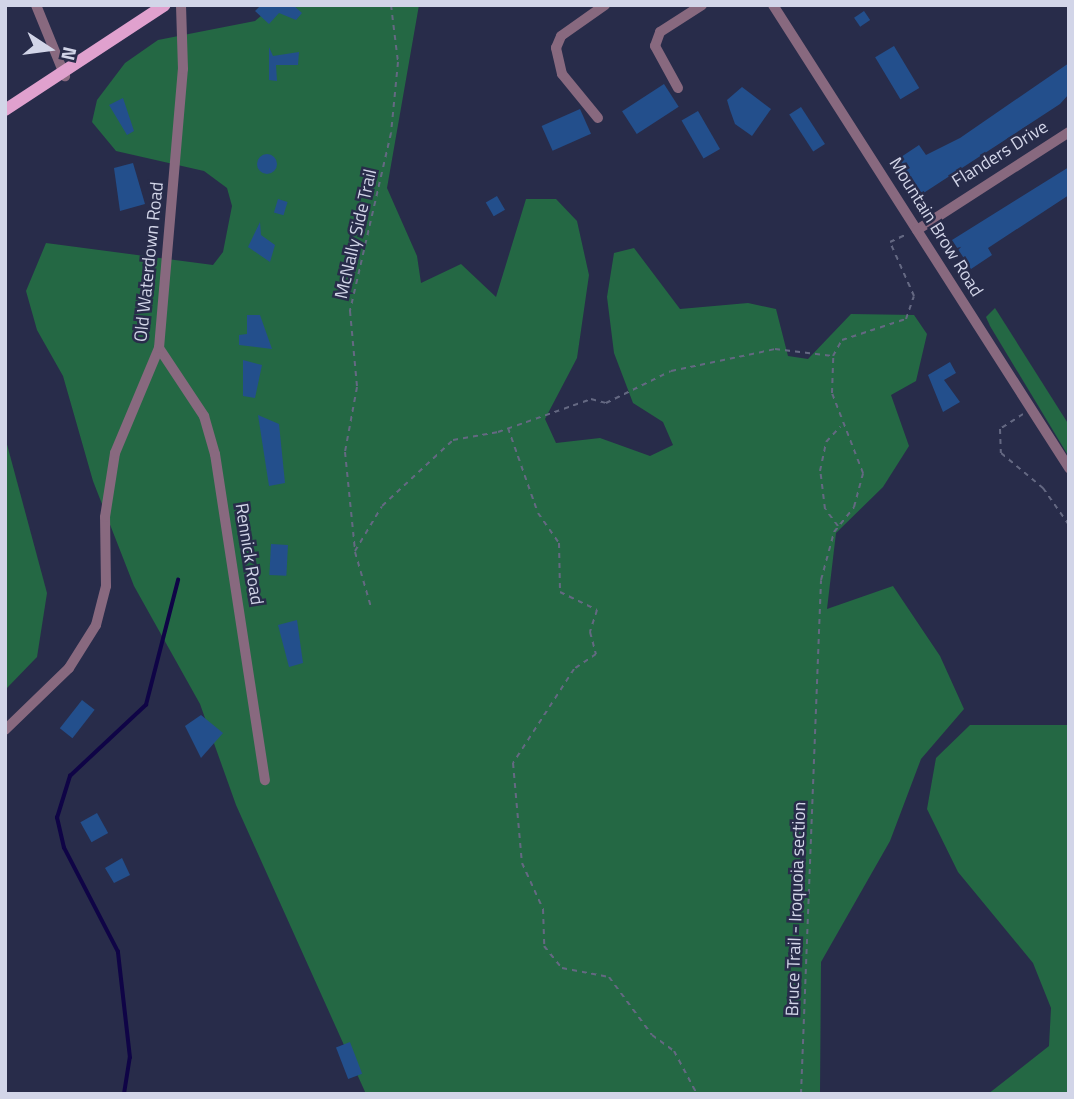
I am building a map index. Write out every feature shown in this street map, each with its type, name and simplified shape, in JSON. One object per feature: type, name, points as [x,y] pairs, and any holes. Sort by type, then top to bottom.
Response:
[{"type":"main road","points":[[5,110],[65,76],[165,5]]},
{"type":"street","points":[[36,5],[65,76]]},
{"type":"street","name":"Old Waterdown Road","points":[[5,730],[69,668],[96,625],[106,586],[105,517],[115,453],[159,348],[181,97],[181,5]]},
{"type":"street","points":[[598,118],[562,74],[556,48],[561,36],[605,5]]},
{"type":"street","points":[[678,88],[655,46],[660,32],[702,5]]},
{"type":"street","name":"Mountain Brow Road","points":[[773,5],[1030,412],[1069,468]]},
{"type":"street","name":"Flanders Drive","points":[[916,230],[1069,132]]},
{"type":"street","name":"Rennick Road","points":[[159,348],[204,416],[215,454],[265,780]]},
{"type":"path","name":"McNally Side Trail","points":[[371,607],[355,551],[345,452],[357,387],[350,311],[391,133],[398,62],[391,5]]},
{"type":"path","points":[[355,551],[382,506],[453,440],[508,428],[591,399],[606,403],[671,371],[775,349],[833,356],[842,340],[906,319],[914,296],[890,242],[897,238]]},
{"type":"path","name":"Bruce Trail - Iroquoia section","points":[[801,1094],[813,722],[822,570],[838,527],[853,507],[863,473],[841,426],[832,393],[833,356]]},
{"type":"path","points":[[1030,412],[1006,419],[997,441],[1000,453],[1043,488],[1069,526]]},
{"type":"path","points":[[838,527],[825,509],[820,471],[827,442],[841,426]]},
{"type":"path","points":[[508,428],[538,513],[559,543],[560,592],[597,610],[590,632],[596,654],[574,669],[513,763],[522,863],[543,909],[544,946],[562,968],[609,977],[652,1035],[674,1051],[697,1094]]},
{"type":"green space","points":[[274,5],[419,5],[387,188],[417,256],[421,283],[461,264],[496,297],[526,199],[556,199],[577,221],[589,275],[577,358],[545,419],[556,443],[600,438],[650,456],[673,445],[663,422],[633,403],[614,353],[607,297],[614,253],[634,248],[680,309],[748,303],[776,309],[788,356],[808,359],[851,314],[914,315],[927,334],[916,381],[891,395],[909,446],[883,487],[836,533],[827,609],[893,586],[940,656],[964,709],[921,759],[890,841],[821,962],[820,1094],[366,1094],[236,805],[200,704],[134,586],[93,481],[63,376],[37,330],[26,291],[46,243],[213,265],[223,252],[232,206],[227,188],[204,171],[116,151],[92,122],[97,100],[125,63],[158,40],[255,21]]},
{"type":"green space","points":[[995,308],[1069,425],[1069,457],[990,326],[986,317]]},
{"type":"green space","points":[[5,437],[47,593],[37,657],[5,690]]},
{"type":"green space","points":[[970,725],[1069,725],[1069,1094],[988,1094],[1049,1046],[1051,1008],[1033,963],[958,872],[927,809],[936,758]]},
{"type":"building","points":[[261,5],[293,5],[302,13],[296,20],[279,13],[269,24],[255,11]]},
{"type":"building","points":[[864,11],[870,20],[860,27],[854,18]]},
{"type":"building","points":[[894,46],[919,88],[900,99],[875,57]]},
{"type":"building","points":[[269,47],[273,56],[299,52],[298,65],[276,65],[277,81],[269,80]]},
{"type":"building","points":[[1069,63],[1069,94],[1060,104],[922,194],[898,159],[919,145],[926,155],[960,138]]},
{"type":"building","points":[[664,84],[679,107],[637,134],[622,111]]},
{"type":"building","points":[[742,87],[771,109],[752,136],[735,124],[727,100]]},
{"type":"building","points":[[123,98],[134,131],[127,135],[109,105]]},
{"type":"building","points":[[801,107],[825,144],[813,152],[789,115]]},
{"type":"building","points":[[580,109],[591,134],[553,151],[542,126]]},
{"type":"building","points":[[698,111],[720,149],[704,159],[682,120]]},
{"type":"building","points":[[263,154],[271,154],[277,164],[271,174],[263,174],[257,168],[257,160]]},
{"type":"building","points":[[133,163],[145,204],[120,211],[114,168]]},
{"type":"building","points":[[1069,167],[1069,195],[988,248],[992,255],[971,269],[952,240]]},
{"type":"building","points":[[497,196],[505,210],[494,216],[486,202]]},
{"type":"building","points":[[278,199],[288,202],[283,215],[274,212]]},
{"type":"building","points":[[260,222],[261,235],[275,245],[270,262],[248,247]]},
{"type":"building","points":[[247,315],[260,315],[272,349],[239,345],[239,335],[247,334]]},
{"type":"building","points":[[243,360],[262,365],[255,398],[243,396]]},
{"type":"building","points":[[950,362],[956,373],[944,380],[960,402],[943,412],[928,375]]},
{"type":"building","points":[[258,415],[279,424],[285,483],[269,486]]},
{"type":"building","points":[[271,544],[288,545],[286,576],[269,575]]},
{"type":"building","points":[[297,620],[303,663],[289,667],[278,625]]},
{"type":"building","points":[[82,700],[95,710],[72,738],[60,728]]},
{"type":"building","points":[[201,715],[223,733],[201,758],[185,726]]},
{"type":"building","points":[[97,813],[108,833],[92,842],[80,822]]},
{"type":"building","points":[[122,858],[130,875],[114,883],[105,868]]},
{"type":"building","points":[[350,1042],[362,1074],[348,1079],[336,1047]]},
{"type":"waterway","points":[[124,1094],[130,1058],[118,952],[64,848],[57,818],[70,776],[146,705],[178,580]]}]
